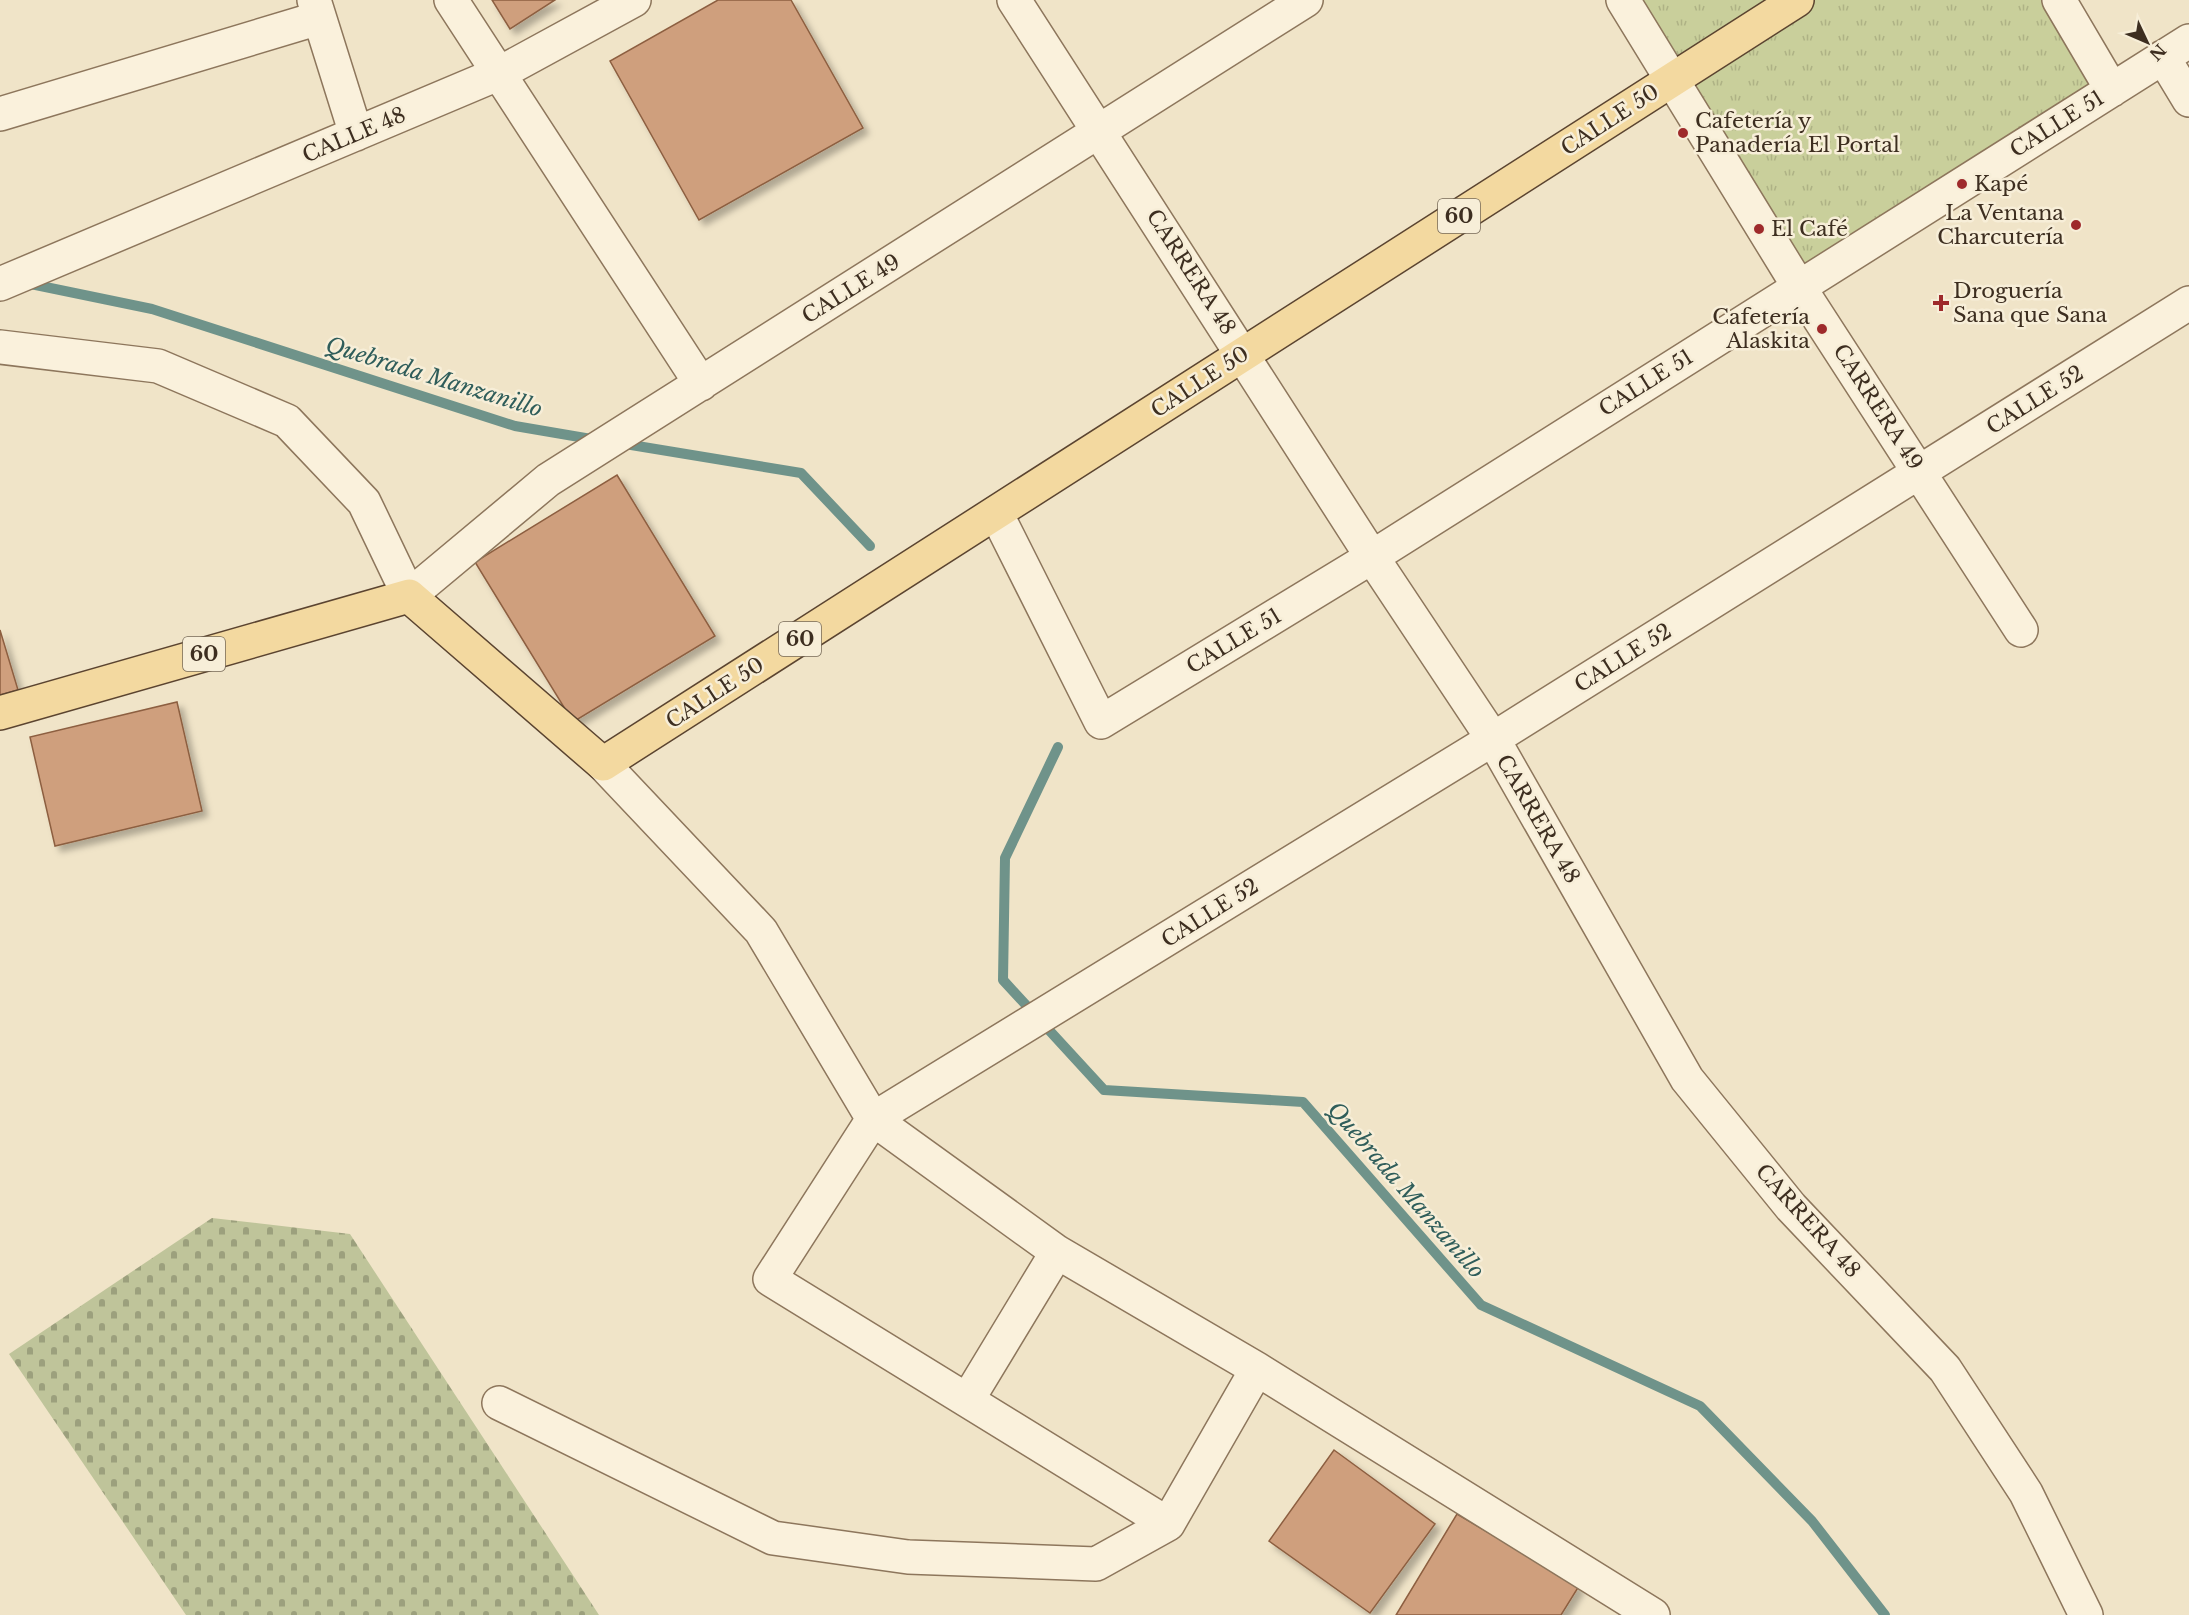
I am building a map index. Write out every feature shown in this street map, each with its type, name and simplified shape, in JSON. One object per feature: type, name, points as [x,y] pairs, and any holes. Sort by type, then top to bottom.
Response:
[{"type":"main road","name":"CALLE 50","points":[[603,764],[1797,0]]},
{"type":"main road","name":"60","points":[[0,713],[409,596]]},
{"type":"main road","points":[[409,596],[603,764]]},
{"type":"street","points":[[452,0],[700,384]]},
{"type":"street","name":"CALLE 48","points":[[0,284],[500,73],[634,0]]},
{"type":"street","name":"CARRERA 48","points":[[1014,0],[1244,354],[1372,557],[1493,739],[1687,1079],[1791,1207],[1945,1369],[2026,1493],[2086,1615]]},
{"type":"street","name":"CALLE 49","points":[[409,596],[548,480],[1306,0]]},
{"type":"street","name":"CARRERA 49","points":[[1623,0],[1674,79],[1799,286],[2021,630]]},
{"type":"street","points":[[2059,0],[2112,90]]},
{"type":"street","points":[[0,114],[317,9],[356,134]]},
{"type":"street","points":[[2176,49],[2189,100]]},
{"type":"street","name":"CALLE 51","points":[[996,513],[1101,722],[1372,557],[2176,49]]},
{"type":"street","name":"CALLE 52","points":[[873,1119],[1493,739],[2189,303]]},
{"type":"street","points":[[0,346],[158,366],[287,421],[364,502],[409,596]]},
{"type":"street","points":[[603,764],[760,931],[873,1119],[1057,1252],[1257,1369],[1653,1615]]},
{"type":"street","points":[[873,1119],[770,1279],[1168,1524]]},
{"type":"street","points":[[968,1399],[1057,1252]]},
{"type":"street","points":[[500,1403],[773,1538],[908,1557],[1096,1564],[1168,1524],[1257,1369]]},
{"type":"green space","points":[[1620,0],[2059,0],[2112,90],[1799,287]]},
{"type":"green space","points":[[212,1218],[350,1234],[599,1615],[186,1615],[9,1354]]},
{"type":"building","points":[[492,0],[555,0],[510,29]]},
{"type":"building","points":[[718,0],[791,0],[863,128],[699,220],[610,61]]},
{"type":"building","points":[[617,475],[715,636],[573,722],[475,562]]},
{"type":"building","points":[[0,630],[18,690],[0,695]]},
{"type":"building","points":[[177,702],[202,811],[55,846],[30,737]]},
{"type":"building","points":[[1334,1450],[1435,1524],[1370,1613],[1269,1541]]},
{"type":"building","points":[[1457,1514],[1579,1586],[1561,1615],[1396,1615]]},
{"type":"waterway","name":"Quebrada Manzanillo","points":[[26,283],[152,309],[515,426],[597,440]]},
{"type":"waterway","name":"Quebrada Manzanillo","points":[[619,443],[801,473],[870,546]]},
{"type":"waterway","name":"Quebrada Manzanillo","points":[[1058,747],[1005,858],[1003,980],[1104,1090],[1303,1102],[1481,1305],[1700,1406],[1812,1521],[1885,1615]]},
{"type":"place","name":"Cafetería y Panadería El Portal","points":[[1683,133]]},
{"type":"place","name":"Kapé","points":[[1962,184]]},
{"type":"place","name":"La Ventana Charcutería","points":[[2076,225]]},
{"type":"place","name":"El Café","points":[[1759,229]]},
{"type":"place","name":"Droguería Sana que Sana","points":[[1941,303]]},
{"type":"place","name":"Cafetería Alaskita","points":[[1822,329]]}]
